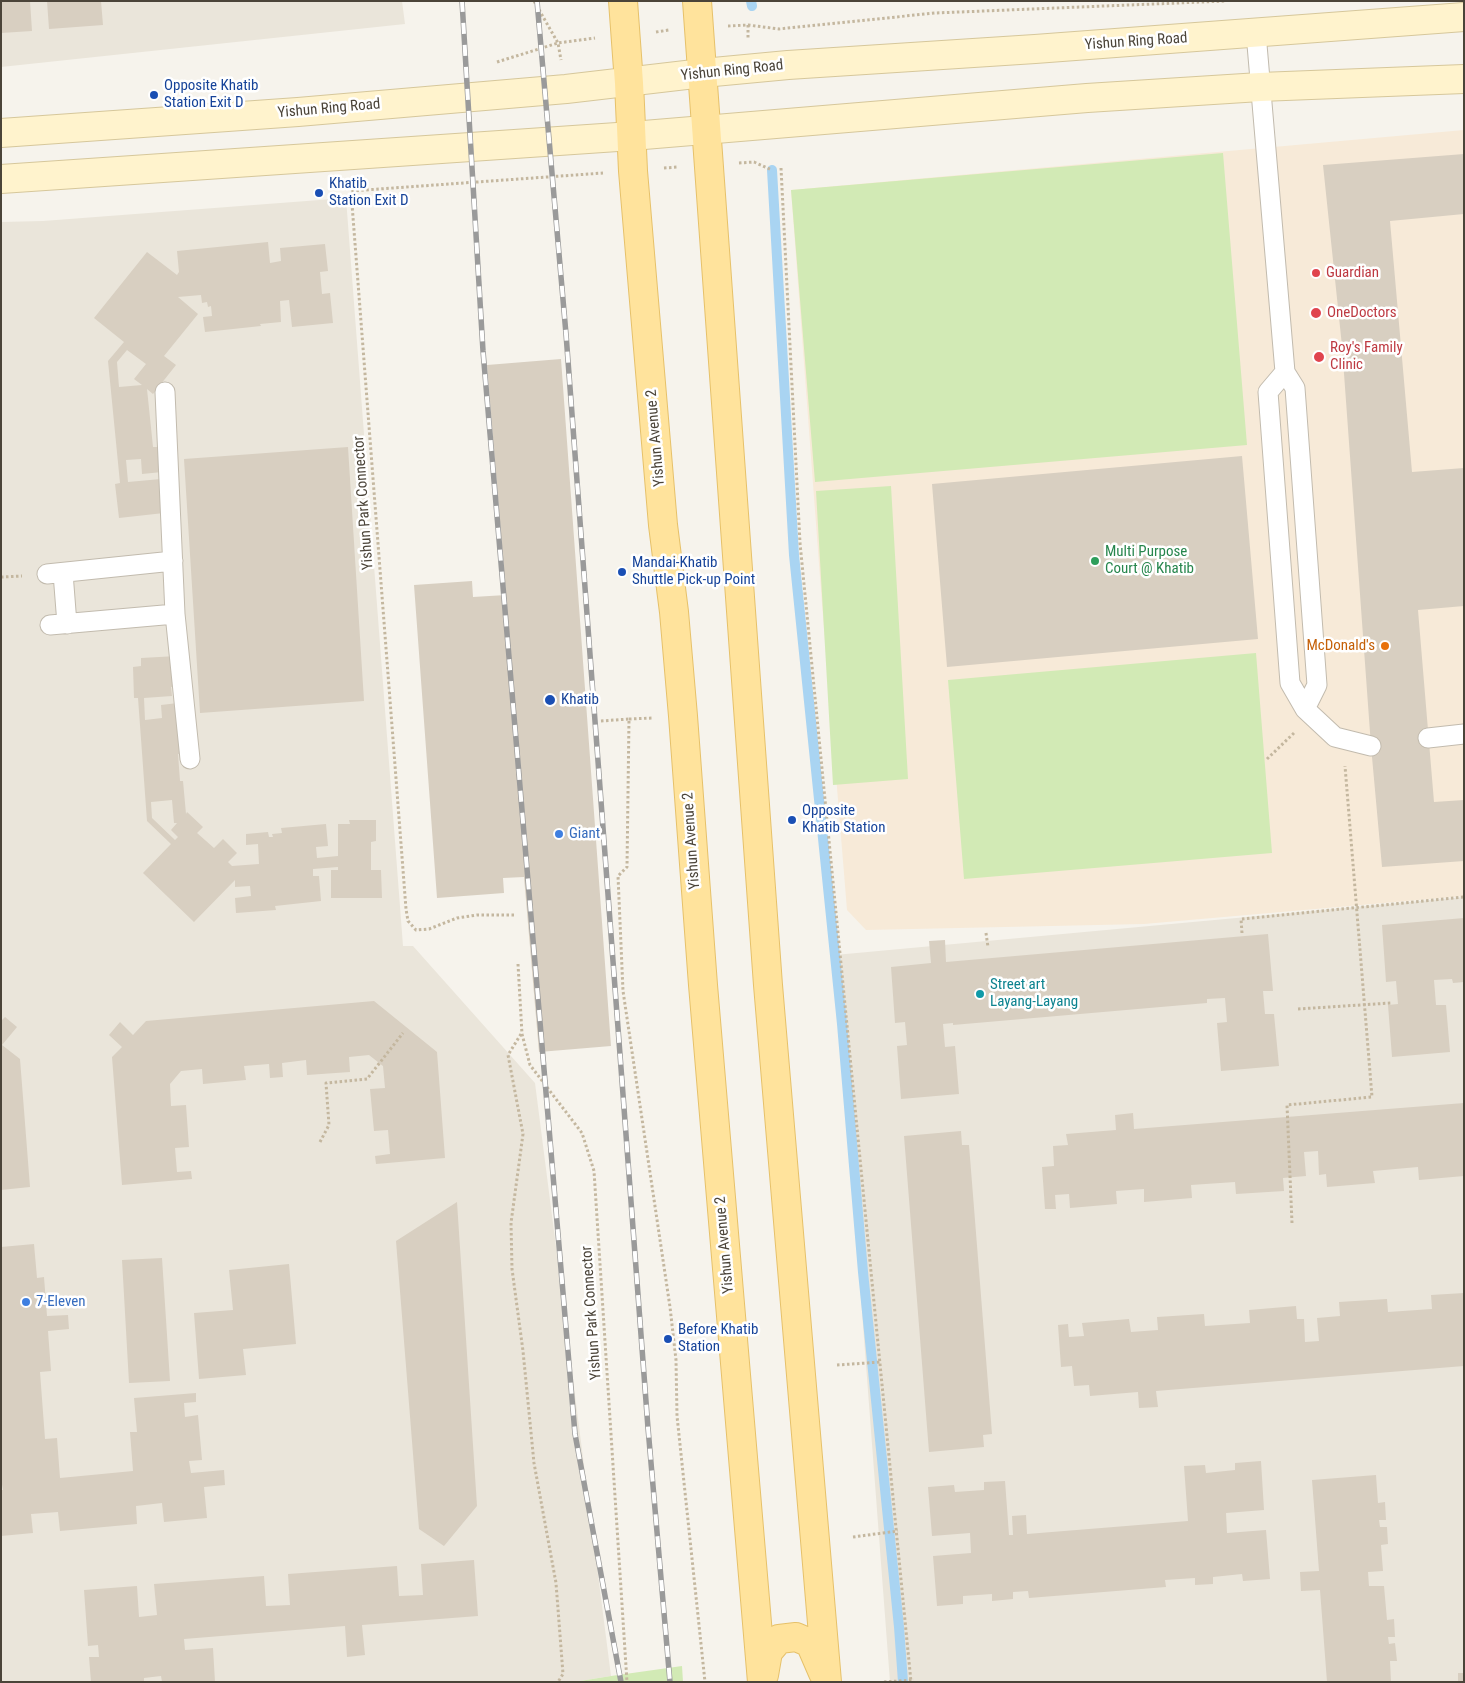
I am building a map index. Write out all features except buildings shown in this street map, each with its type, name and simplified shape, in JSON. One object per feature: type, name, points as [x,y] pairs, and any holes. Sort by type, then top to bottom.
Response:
[{"type":"main road","name":"Yishun Avenue 2","points":[[622,1],[629,83],[633,171],[663,525],[674,612],[683,716],[704,995],[762,1682]]},
{"type":"main road","points":[[697,1],[768,985],[827,1681]]},
{"type":"main road","name":"Yishun Ring Road","points":[[1,133],[298,112],[629,83],[703,73],[788,65],[1256,34],[1464,18]]},
{"type":"main road","points":[[1,179],[632,136],[1087,98],[1260,87],[1464,78]]},
{"type":"main road","points":[[762,1682],[768,1652],[779,1640],[796,1637],[810,1643],[827,1681]]},
{"type":"lane","points":[[1256,34],[1285,372],[1295,388],[1317,685],[1309,712]]},
{"type":"lane","points":[[1285,372],[1268,392],[1290,683],[1309,712],[1335,737],[1371,746]]},
{"type":"lane","points":[[166,392],[175,614],[190,759]]},
{"type":"lane","points":[[173,561],[55,574],[58,624],[175,614]]},
{"type":"lane","points":[[1428,738],[1464,734]]},
{"type":"path","points":[[534,1],[558,43]]},
{"type":"path","points":[[748,25],[779,29],[935,13],[1226,1]]},
{"type":"path","points":[[754,162],[772,170]]},
{"type":"path","points":[[781,168],[800,543],[912,1681],[884,1682]]},
{"type":"path","name":"Yishun Park Connector","points":[[514,915],[456,918],[429,929],[416,930],[408,922],[352,191],[572,175]]},
{"type":"path","points":[[1268,759],[1309,712]]},
{"type":"path","points":[[601,721],[629,719],[627,867],[618,876],[623,991],[670,1307],[676,1360],[677,1416],[705,1682]]},
{"type":"path","points":[[1292,1223],[1287,1105],[1372,1097],[1342,740]]},
{"type":"path","points":[[1242,933],[1241,919],[1464,897]]},
{"type":"path","points":[[986,933],[988,948]]},
{"type":"path","name":"Yishun Park Connector","points":[[518,964],[522,1034],[530,1065],[582,1133],[594,1170],[627,1682]]},
{"type":"path","points":[[1298,1010],[1391,1003]]},
{"type":"path","points":[[320,1142],[329,1125],[326,1083],[367,1080],[403,1032]]},
{"type":"path","points":[[522,1034],[508,1055],[523,1134],[511,1223],[512,1269],[523,1351],[534,1463],[556,1583],[562,1674],[558,1682]]},
{"type":"path","points":[[837,1365],[880,1361]]},
{"type":"path","points":[[853,1536],[897,1531]]},
{"type":"shaded area","points":[[1,1],[402,1],[405,24],[1,67]]},
{"type":"shaded area","points":[[1464,130],[1464,896],[1144,924],[866,930],[847,910],[791,190]]},
{"type":"shaded area","points":[[346,198],[403,946],[413,946],[535,1083],[611,1676],[574,1682],[1,1682],[1,222],[43,221]]},
{"type":"shaded area","points":[[1464,897],[1464,1682],[890,1682],[835,955]]},
{"type":"green space","points":[[1223,153],[1247,445],[815,482],[791,190]]},
{"type":"green space","points":[[891,486],[908,779],[833,785],[816,491]]},
{"type":"green space","points":[[1256,653],[1272,853],[964,879],[948,680]]},
{"type":"green space","points":[[682,1666],[683,1682],[574,1682],[611,1676]]},
{"type":"waterway","points":[[751,1],[752,6]]},
{"type":"waterway","points":[[772,170],[794,555],[842,1024],[863,1272],[903,1682]]},
{"type":"railway","points":[[462,1],[483,351],[575,1434],[621,1682]]},
{"type":"railway","points":[[537,1],[566,334],[648,1428],[670,1682]]},
{"type":"place","name":"Opposite Khatib Station Exit D","points":[[154,95]]},
{"type":"place","name":"Khatib Station Exit D","points":[[319,193]]},
{"type":"place","name":"Guardian","points":[[1316,273]]},
{"type":"place","name":"OneDoctors","points":[[1316,313]]},
{"type":"place","name":"Roy's Family Clinic","points":[[1319,357]]},
{"type":"place","name":"Multi Purpose Court @ Khatib","points":[[1095,561]]},
{"type":"place","name":"Mandai-Khatib Shuttle Pick-up Point","points":[[622,572]]},
{"type":"place","name":"McDonald's","points":[[1385,646]]},
{"type":"place","name":"Khatib","points":[[550,700]]},
{"type":"place","name":"Opposite Khatib Station","points":[[792,820]]},
{"type":"place","name":"Giant","points":[[559,834]]},
{"type":"place","name":"Street art Layang-Layang","points":[[980,994]]},
{"type":"place","name":"7-Eleven","points":[[26,1302]]},
{"type":"place","name":"Before Khatib Station","points":[[668,1339]]}]
